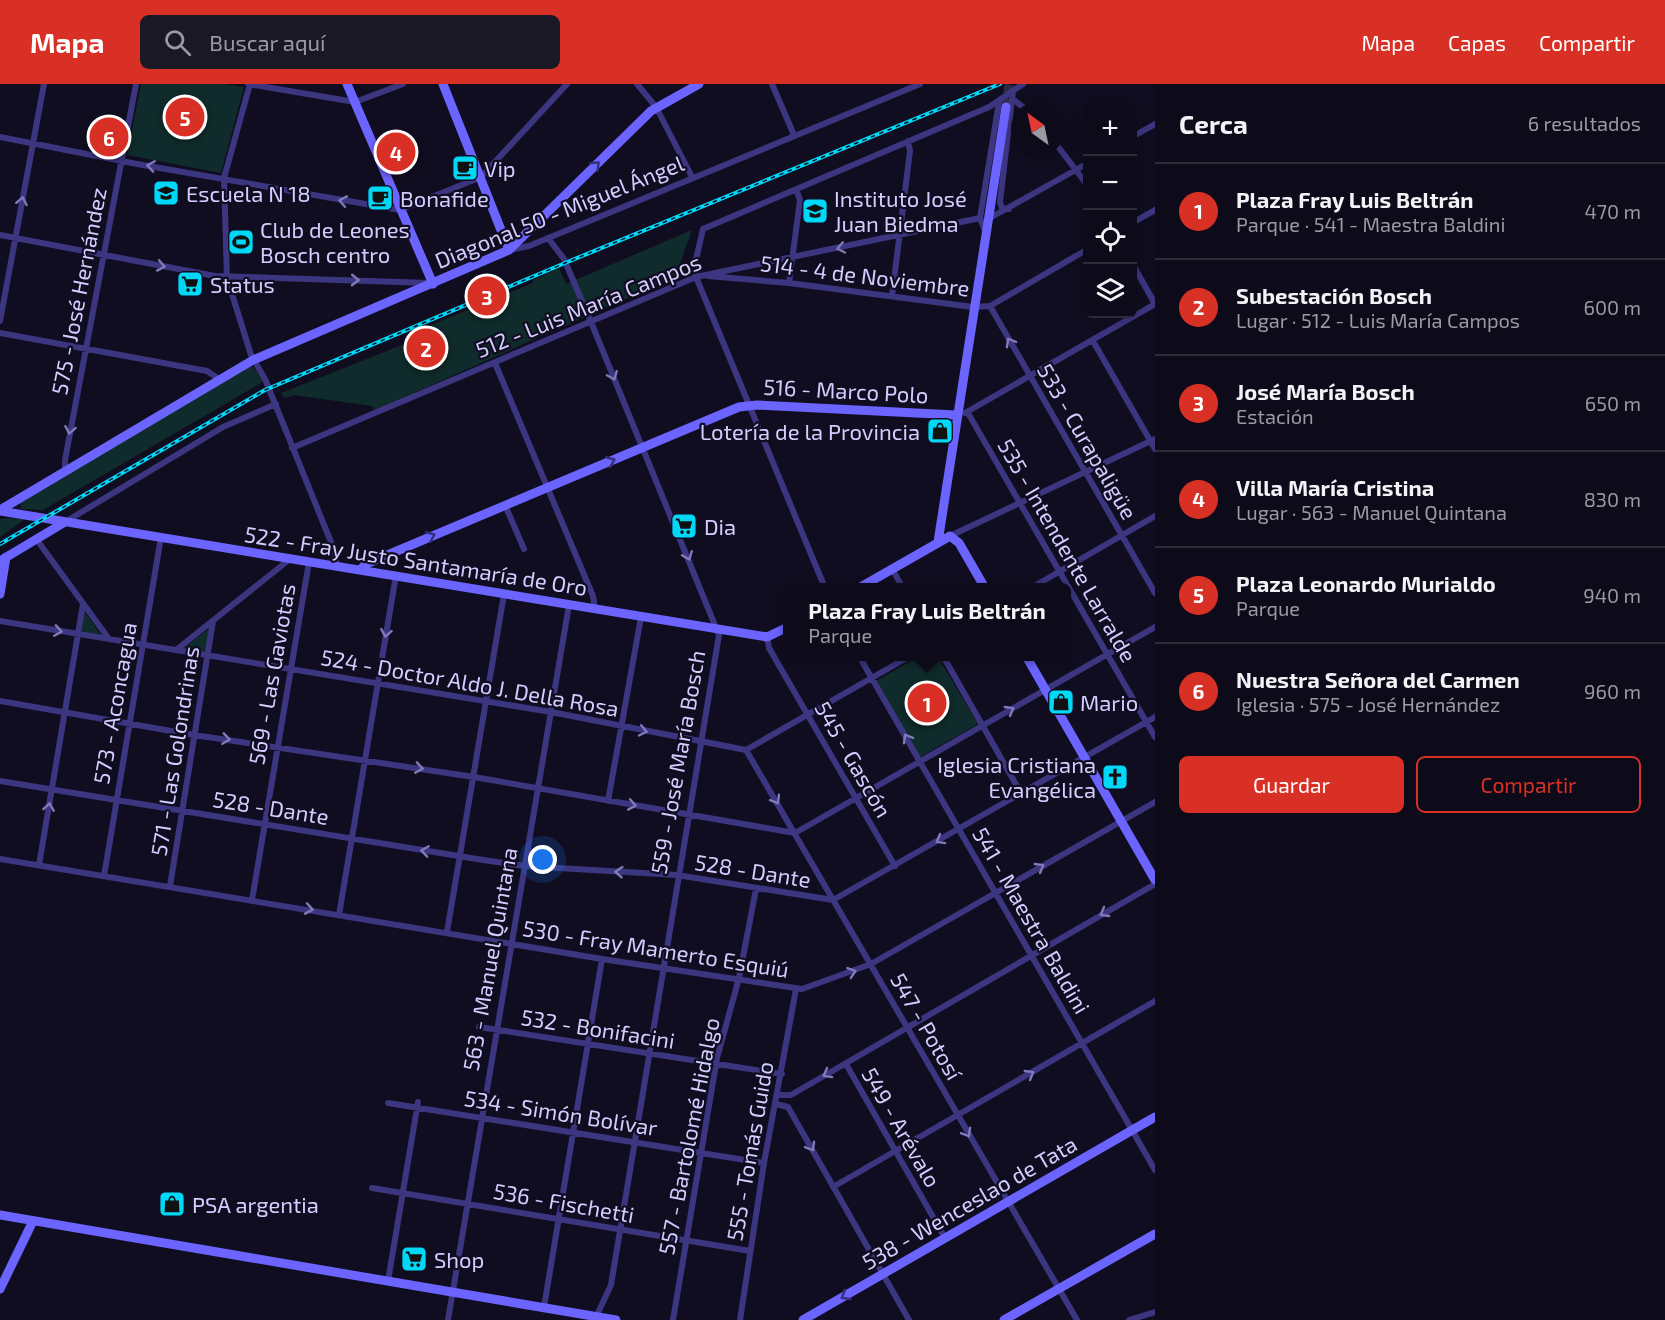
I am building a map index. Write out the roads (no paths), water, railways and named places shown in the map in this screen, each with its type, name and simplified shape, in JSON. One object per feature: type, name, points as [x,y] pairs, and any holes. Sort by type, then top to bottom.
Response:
[{"type":"street","points":[[0,321],[44,84]]},
{"type":"street","name":"575 - José Hernández","points":[[65,470],[136,84]]},
{"type":"street","points":[[337,566],[335,552],[276,405],[263,374],[253,360],[227,278],[224,178],[249,84],[355,102],[403,84]]},
{"type":"street","points":[[0,235],[227,278],[433,284],[347,84]]},
{"type":"street","points":[[443,84],[509,250],[656,107],[699,84]]},
{"type":"street","points":[[0,137],[121,161],[400,210],[481,177],[567,84]]},
{"type":"street","points":[[637,84],[656,107],[692,177]]},
{"type":"street","points":[[772,84],[794,135]]},
{"type":"street","name":"Diagonal 50 - Miguel Ángel","points":[[0,510],[253,360],[509,250],[522,249],[920,84]]},
{"type":"street","points":[[938,542],[1002,105],[1013,91],[1023,84]]},
{"type":"street","points":[[1009,208],[1002,207],[1000,202],[1014,100],[1013,91]]},
{"type":"street","points":[[823,583],[696,277],[695,264],[703,229],[908,141],[1002,105]]},
{"type":"street","points":[[984,219],[997,165],[1002,105]]},
{"type":"street","points":[[1137,134],[1155,124]]},
{"type":"street","points":[[892,296],[910,152],[908,141]]},
{"type":"street","points":[[1065,155],[1083,178]]},
{"type":"street","name":"512 - Luis María Campos","points":[[292,448],[696,277],[984,219],[1009,208],[1083,166]]},
{"type":"street","points":[[789,283],[800,200],[796,189]]},
{"type":"street","points":[[1137,220],[1155,210]]},
{"type":"street","name":"559 - José María Bosch","points":[[548,238],[556,245],[564,259],[718,629],[610,1289],[595,1318]]},
{"type":"street","name":"514 - 4 de Noviembre","points":[[696,277],[720,276],[973,307],[990,306],[1083,252]]},
{"type":"street","points":[[1137,273],[1155,304]]},
{"type":"street","name":"516 - Marco Polo","points":[[360,570],[366,564],[547,487],[748,405],[956,415],[968,413],[1155,304]]},
{"type":"street","name":"533 - Curapaligüe","points":[[990,306],[1155,593]]},
{"type":"street","points":[[0,333],[207,371],[219,379]]},
{"type":"street","points":[[1093,341],[1153,440],[1155,449]]},
{"type":"street","points":[[495,363],[593,596],[595,609]]},
{"type":"street","points":[[0,594],[3,559],[223,427],[276,405]]},
{"type":"street","name":"535 - Intendente Larralde","points":[[968,413],[1068,583]]},
{"type":"street","points":[[868,583],[938,542],[1019,501],[1153,440]]},
{"type":"street","points":[[505,505],[524,549]]},
{"type":"street","name":"522 - Fray Justo Santamaría de Oro","points":[[0,510],[37,518],[767,637]]},
{"type":"street","points":[[1040,583],[1155,516]]},
{"type":"street","points":[[950,536],[958,543],[982,583]]},
{"type":"street","name":"573 - Aconcagua","points":[[104,876],[161,537]]},
{"type":"street","points":[[37,540],[110,639]]},
{"type":"street","name":"571 - Las Golondrinas","points":[[176,651],[290,559]]},
{"type":"street","name":"569 - Las Gaviotas","points":[[252,900],[309,562]]},
{"type":"street","points":[[892,569],[900,583]]},
{"type":"street","points":[[339,915],[396,575]]},
{"type":"street","name":"535 - Intendente Larralde","points":[[1071,589],[1155,737]]},
{"type":"street","points":[[447,932],[504,594]]},
{"type":"street","points":[[39,865],[83,604]]},
{"type":"street","name":"563 - Manuel Quintana","points":[[448,1320],[569,605]]},
{"type":"street","points":[[608,801],[641,617]]},
{"type":"street","name":"524 - Doctor Aldo J. Della Rosa","points":[[0,621],[551,712],[700,743],[746,750]]},
{"type":"street","name":"571 - Las Golondrinas","points":[[170,886],[213,621]]},
{"type":"street","points":[[0,701],[194,735],[474,777],[795,833],[1155,627]]},
{"type":"street","points":[[767,637],[783,629]]},
{"type":"street","name":"545 - Gascón","points":[[767,637],[769,648],[895,866]]},
{"type":"street","name":"541 - Maestra Baldini","points":[[861,661],[1155,1170]]},
{"type":"street","points":[[746,750],[903,661]]},
{"type":"street","points":[[945,661],[1022,795]]},
{"type":"street","points":[[778,1095],[791,1095],[846,1064],[1155,882],[1028,661]]},
{"type":"street","name":"528 - Dante","points":[[0,781],[524,866],[677,875],[756,890],[833,900],[1022,795],[1155,717]]},
{"type":"street","name":"547 - Potosí","points":[[746,750],[1077,1320]]},
{"type":"street","name":"530 - Fray Mamerto Esquiú","points":[[0,859],[796,989],[807,988],[871,964],[1155,802]]},
{"type":"street","name":"557 - Bartolomé Hidalgo","points":[[673,1320],[715,1065],[739,978],[756,890]]},
{"type":"street","points":[[544,1307],[602,959]]},
{"type":"street","name":"555 - Tomás Guido","points":[[740,1320],[764,1163],[796,989]]},
{"type":"street","points":[[833,1187],[1155,1001]]},
{"type":"street","name":"532 - Bonifacini","points":[[479,1027],[782,1074]]},
{"type":"street","name":"549 - Arévalo","points":[[846,1064],[945,1239]]},
{"type":"street","name":"534 - Simón Bolívar","points":[[388,1103],[418,1105],[764,1163]]},
{"type":"street","points":[[776,1104],[788,1107],[909,1320]]},
{"type":"street","points":[[388,1281],[418,1105]]},
{"type":"street","name":"538 - Wenceslao de Tata","points":[[803,1320],[1155,1117]]},
{"type":"street","name":"536 - Fischetti","points":[[372,1188],[750,1251]]},
{"type":"street","points":[[0,1215],[616,1320]]},
{"type":"street","points":[[0,1288],[33,1221]]},
{"type":"street","points":[[1004,1320],[1155,1233]]},
{"type":"street","points":[[1129,1320],[1155,1312]]},
{"type":"tunnel","points":[[1006,107],[1009,84]]},
{"type":"railway","points":[[0,544],[265,390],[565,263],[1000,84]]},
{"type":"place","name":"Plaza Leonardo Murialdo","points":[[185,117]]},
{"type":"place","name":"Nuestra Señora del Carmen","points":[[109,137]]},
{"type":"place","name":"Villa María Cristina","points":[[396,152]]},
{"type":"place","name":"Vip","points":[[465,168]]},
{"type":"place","name":"Escuela N 18","points":[[166,193]]},
{"type":"place","name":"Bonafide","points":[[380,198]]},
{"type":"place","name":"Instituto José Juan Biedma","points":[[815,211]]},
{"type":"place","name":"Club de Leones Bosch centro","points":[[241,242]]},
{"type":"place","name":"Status","points":[[190,284]]},
{"type":"place","name":"José María Bosch","points":[[487,296]]},
{"type":"place","name":"Subestación Bosch","points":[[426,348]]},
{"type":"place","name":"Lotería de la Provincia","points":[[940,431]]},
{"type":"place","name":"Dia","points":[[684,526]]},
{"type":"place","name":"Mario","points":[[1061,702]]},
{"type":"place","name":"Plaza Fray Luis Beltrán","points":[[927,703]]},
{"type":"place","name":"Iglesia Cristiana Evangélica","points":[[1115,777]]},
{"type":"place","name":"PSA argentia","points":[[172,1204]]},
{"type":"place","name":"Shop","points":[[414,1259]]}]
